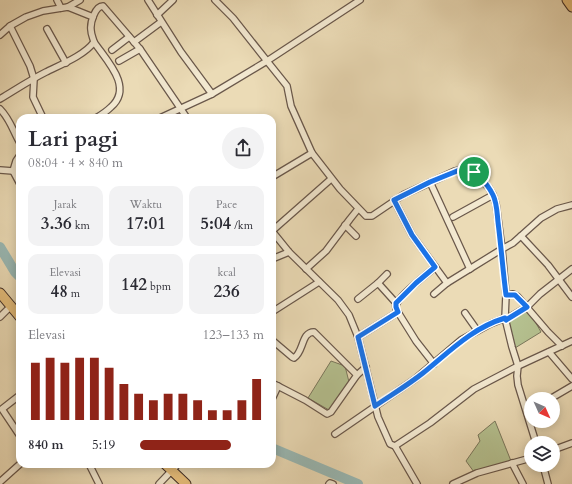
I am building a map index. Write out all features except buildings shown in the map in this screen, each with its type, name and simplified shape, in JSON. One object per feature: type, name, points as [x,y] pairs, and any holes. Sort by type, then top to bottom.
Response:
[{"type":"main road","points":[[567,0],[572,7]]},
{"type":"main road","points":[[0,293],[16,312]]},
{"type":"main road","points":[[176,468],[186,484]]},
{"type":"street","points":[[57,0],[61,8]]},
{"type":"street","points":[[68,8],[80,0]]},
{"type":"street","points":[[101,114],[111,108],[115,103],[119,94],[120,85],[116,75],[94,42],[90,28],[98,7],[105,0]]},
{"type":"street","points":[[148,0],[190,66],[212,94]]},
{"type":"street","points":[[157,15],[173,0]]},
{"type":"street","points":[[215,0],[233,18],[288,89],[291,106],[312,153],[331,179],[366,216],[372,216],[394,200],[430,182],[462,169],[468,169],[474,172],[489,188],[496,204],[502,249],[506,295],[505,319],[518,366],[518,385],[524,400]]},
{"type":"street","points":[[169,114],[212,94],[267,61],[360,0]]},
{"type":"street","points":[[100,6],[103,6],[140,49],[184,114]]},
{"type":"street","points":[[0,35],[10,26],[35,13],[61,8],[68,8],[94,17]]},
{"type":"street","points":[[112,50],[161,22]]},
{"type":"street","points":[[10,26],[22,49],[34,79],[33,97],[41,114]]},
{"type":"street","points":[[47,29],[66,63]]},
{"type":"street","points":[[0,99],[46,72],[66,63],[94,42]]},
{"type":"street","points":[[119,61],[140,49]]},
{"type":"street","points":[[0,109],[7,116],[16,136]]},
{"type":"street","points":[[276,175],[312,153]]},
{"type":"street","points":[[16,161],[13,171],[16,177]]},
{"type":"street","points":[[0,170],[13,171]]},
{"type":"street","points":[[276,227],[331,179]]},
{"type":"street","points":[[430,182],[470,269]]},
{"type":"street","points":[[453,217],[493,195]]},
{"type":"street","points":[[394,200],[412,235],[447,283]]},
{"type":"street","points":[[434,294],[447,283],[513,243],[541,218],[557,209],[572,205]]},
{"type":"street","points":[[306,269],[326,251],[358,209]]},
{"type":"street","points":[[345,225],[356,236]]},
{"type":"street","points":[[276,236],[289,252],[338,300],[349,315],[358,337],[378,417],[390,444],[394,446],[417,484]]},
{"type":"street","points":[[521,236],[572,296]]},
{"type":"street","points":[[276,257],[289,252]]},
{"type":"street","points":[[396,303],[435,267]]},
{"type":"street","points":[[335,434],[416,379],[461,340],[477,330],[505,319],[527,307],[540,294],[572,270]]},
{"type":"street","points":[[358,299],[387,274]]},
{"type":"street","points":[[276,309],[319,282]]},
{"type":"street","points":[[378,283],[396,303],[398,312],[416,341],[434,364]]},
{"type":"street","points":[[506,295],[515,295],[562,346]]},
{"type":"street","points":[[0,317],[11,306]]},
{"type":"street","points":[[358,337],[398,312]]},
{"type":"street","points":[[465,313],[477,330]]},
{"type":"street","points":[[276,343],[294,358],[298,355],[306,335],[310,332],[314,332],[357,375]]},
{"type":"street","points":[[394,446],[429,424],[471,391],[518,366],[572,341]]},
{"type":"street","points":[[549,352],[572,379]]},
{"type":"street","points":[[276,385],[327,414],[331,412],[357,375],[366,367]]},
{"type":"street","points":[[560,393],[572,386]]},
{"type":"street","points":[[16,398],[1,410],[16,431]]},
{"type":"street","points":[[560,447],[572,443]]},
{"type":"street","points":[[453,484],[477,473],[524,460]]},
{"type":"street","points":[[512,463],[523,484]]},
{"type":"street","points":[[0,482],[16,468]]},
{"type":"street","points":[[91,468],[98,484]]},
{"type":"street","points":[[159,484],[174,468]]},
{"type":"street","points":[[544,472],[547,484]]},
{"type":"street","points":[[329,484],[333,484]]},
{"type":"green space","points":[[528,309],[541,332],[515,348],[506,321]]},
{"type":"green space","points":[[331,361],[345,366],[349,382],[329,410],[308,398]]},
{"type":"green space","points":[[495,421],[511,461],[474,472],[466,461],[480,441],[478,435]]},
{"type":"waterway","points":[[0,247],[16,273]]},
{"type":"waterway","points":[[276,450],[358,484]]},
{"type":"route","points":[[468,169],[474,172],[489,188],[496,204],[506,295],[515,295],[527,307],[506,320],[505,318],[497,320],[461,340],[440,360],[416,379],[375,406],[358,337],[398,312],[396,303],[435,267],[412,235],[394,200],[455,171],[468,169]]}]
